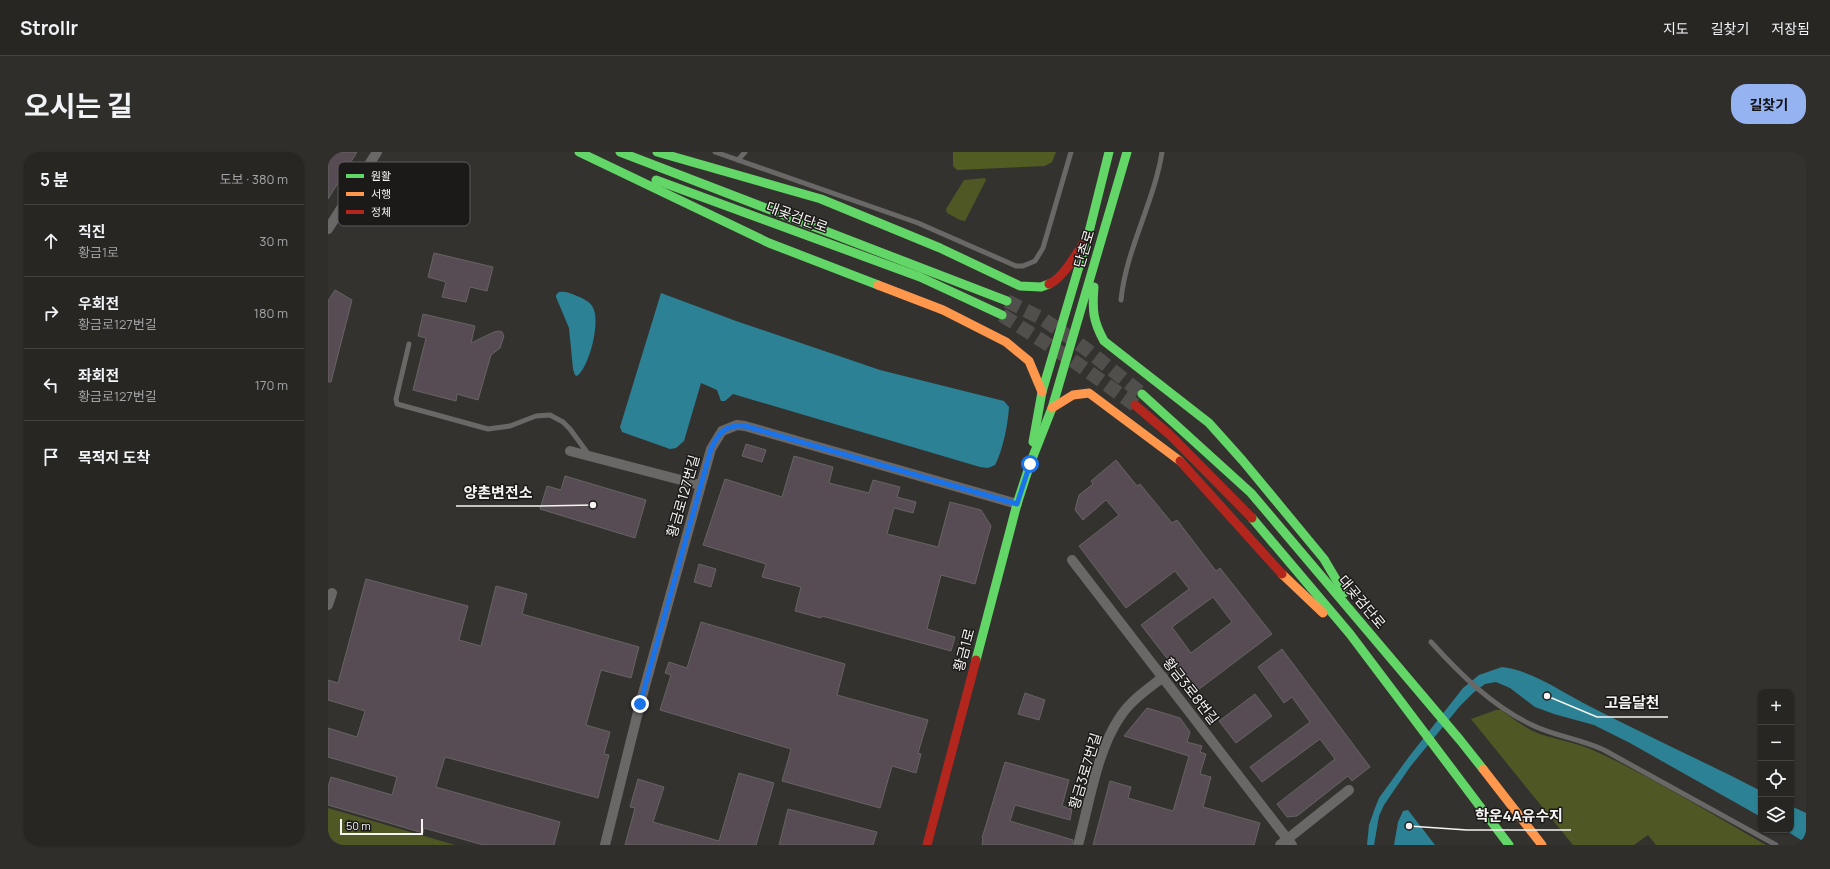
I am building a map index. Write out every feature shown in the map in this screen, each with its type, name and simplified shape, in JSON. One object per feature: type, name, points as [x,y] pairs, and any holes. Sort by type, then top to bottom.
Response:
[{"type":"main road","name":"대곶검단로","points":[[580,152],[920,277],[1002,315]]},
{"type":"main road","points":[[580,152],[769,243],[943,310],[1006,342],[1029,361],[1042,392]]},
{"type":"main road","name":"대곶검단로","points":[[620,152],[1007,301]]},
{"type":"main road","points":[[657,152],[810,196],[940,248],[1020,286],[1041,287],[1054,282],[1066,268],[1088,236]]},
{"type":"main road","name":"단촌로","points":[[1055,345],[1088,236],[1109,152]]},
{"type":"main road","name":"단촌로","points":[[1068,354],[1127,152]]},
{"type":"main road","points":[[1098,250],[1092,306],[1095,325],[1104,342],[1209,423],[1243,461],[1324,559],[1366,629]]},
{"type":"main road","name":"황금1로","points":[[1030,464],[1037,415],[1055,345]]},
{"type":"main road","name":"황금1로","points":[[927,845],[1017,504],[1030,464],[1052,408],[1068,354]]},
{"type":"main road","points":[[1052,408],[1073,395],[1089,393],[1177,457],[1287,580],[1359,646]]},
{"type":"main road","name":"대곶검단로","points":[[1142,394],[1251,493],[1460,740],[1542,845]]},
{"type":"main road","points":[[1135,405],[1170,435],[1260,526],[1359,646],[1509,845]]},
{"type":"street","points":[[371,162],[377,152]]},
{"type":"street","points":[[328,229],[338,213]]},
{"type":"street","name":"황금로127번길","points":[[605,845],[642,696],[700,485],[711,449],[716,437],[722,431],[737,425],[759,430],[1017,504]]},
{"type":"street","points":[[570,451],[700,485]]},
{"type":"street","name":"황금3로8번길","points":[[1072,560],[1163,677],[1286,843],[1349,790]]},
{"type":"street","points":[[328,605],[332,593]]},
{"type":"street","name":"황금3로7번길","points":[[1078,845],[1101,756],[1112,730],[1129,705],[1163,677]]},
{"type":"lane","points":[[715,152],[918,223],[1008,263],[1023,266],[1035,261],[1043,248],[1071,152]]},
{"type":"lane","points":[[738,160],[744,152]]},
{"type":"lane","points":[[1121,300],[1126,272],[1157,180],[1162,152]]},
{"type":"lane","points":[[810,196],[812,186]]},
{"type":"lane","points":[[409,344],[396,399],[397,404],[488,429],[510,426],[536,416],[550,415],[557,418],[570,429],[590,456]]},
{"type":"lane","points":[[1431,642],[1488,699],[1532,726],[1583,741],[1604,750],[1776,845]]},
{"type":"green space","points":[[953,152],[1056,152],[1052,162],[1045,166],[957,170],[953,166]]},
{"type":"green space","points":[[985,178],[986,180],[965,221],[947,213],[946,209],[964,180]]},
{"type":"green space","points":[[1496,710],[1501,710],[1520,724],[1535,732],[1588,748],[1617,761],[1682,796],[1766,845],[1656,845],[1648,835],[1634,845],[1573,845],[1471,719]]},
{"type":"green space","points":[[328,808],[455,845],[328,845]]},
{"type":"water","points":[[559,292],[570,293],[585,300],[591,304],[595,312],[595,332],[590,354],[582,371],[577,376],[575,375],[573,369],[569,328],[556,297]]},
{"type":"water","points":[[661,293],[736,321],[880,370],[1004,401],[1009,407],[1008,421],[1003,445],[995,465],[988,468],[980,467],[733,394],[725,401],[721,401],[717,390],[701,383],[684,441],[676,448],[670,449],[622,432],[620,427]]},
{"type":"water","points":[[1502,667],[1514,669],[1548,683],[1612,718],[1758,790],[1758,815],[1630,743],[1594,725],[1535,707],[1510,688],[1496,682],[1485,684],[1473,693],[1460,706],[1410,767],[1384,805],[1379,816],[1374,845],[1367,845],[1369,825],[1379,798],[1408,758],[1463,688],[1479,675]]},
{"type":"water","points":[[1794,807],[1806,813],[1806,843],[1790,833],[1794,833]]},
{"type":"water","points":[[1408,810],[1435,845],[1394,845],[1398,822],[1403,811]]},
{"type":"building","points":[[328,152],[357,152],[351,162],[338,162],[338,183],[328,199]]},
{"type":"building","points":[[434,253],[493,267],[487,291],[470,287],[466,302],[442,297],[446,282],[428,277]]},
{"type":"building","points":[[335,290],[352,300],[331,382],[328,382],[328,301]]},
{"type":"building","points":[[423,314],[475,326],[471,343],[494,332],[502,332],[504,336],[500,348],[491,355],[478,400],[457,394],[456,401],[413,390],[426,338],[418,336]]},
{"type":"building","points":[[746,444],[766,450],[762,462],[742,456]]},
{"type":"building","points":[[794,456],[833,467],[829,483],[869,493],[873,480],[900,487],[897,497],[916,502],[913,513],[894,508],[887,534],[938,547],[950,502],[981,510],[991,526],[975,584],[941,575],[927,629],[955,637],[951,651],[822,616],[821,618],[795,611],[801,587],[762,577],[766,564],[703,545],[725,479],[782,497]]},
{"type":"building","points":[[1116,460],[1137,486],[1140,484],[1172,523],[1177,520],[1216,571],[1220,568],[1272,634],[1194,693],[1141,625],[1189,589],[1175,571],[1126,608],[1079,546],[1119,515],[1106,500],[1083,520],[1075,510],[1079,495],[1093,484],[1091,481]],"holes":[[[1213,597],[1232,622],[1191,653],[1172,627]]]},
{"type":"building","points":[[565,476],[646,500],[635,538],[540,509],[547,486],[561,490]]},
{"type":"building","points":[[699,564],[716,569],[711,587],[694,582]]},
{"type":"building","points":[[366,579],[468,606],[459,640],[481,646],[496,586],[527,594],[522,614],[639,647],[631,678],[601,670],[586,725],[610,732],[604,754],[609,755],[598,798],[445,757],[436,787],[560,822],[554,845],[483,845],[424,828],[423,833],[328,805],[328,787],[331,777],[392,795],[397,777],[328,757],[328,728],[357,737],[365,711],[328,700],[328,680],[338,683]]},
{"type":"building","points":[[701,622],[845,664],[837,695],[928,720],[918,753],[921,754],[916,773],[892,766],[880,808],[782,781],[791,749],[660,710],[671,675],[665,673],[669,662],[687,668]]},
{"type":"building","points":[[1282,649],[1370,767],[1352,781],[1348,776],[1297,816],[1287,817],[1277,804],[1335,759],[1320,739],[1262,782],[1250,767],[1310,722],[1292,697],[1284,703],[1258,667]]},
{"type":"building","points":[[1025,693],[1045,700],[1039,720],[1018,714]]},
{"type":"building","points":[[1255,694],[1272,716],[1236,743],[1219,721]]},
{"type":"building","points":[[1147,708],[1180,718],[1190,732],[1187,742],[1202,746],[1200,752],[1206,754],[1200,774],[1211,777],[1203,807],[1260,823],[1254,845],[1093,845],[1110,781],[1131,787],[1128,798],[1173,811],[1189,756],[1124,736]]},
{"type":"building","points":[[1005,762],[1069,780],[1062,806],[1072,809],[1070,820],[1015,805],[1010,821],[1073,840],[1072,845],[982,845],[982,838]]},
{"type":"building","points":[[739,773],[774,783],[756,845],[625,845],[635,808],[630,807],[638,779],[664,787],[653,822],[719,841]]},
{"type":"building","points":[[788,809],[877,832],[873,845],[779,845]]},
{"type":"tunnel","points":[[1007,301],[1043,319],[1086,349],[1142,394]]},
{"type":"tunnel","points":[[1002,315],[1075,362],[1135,405]]},
{"type":"traffic: fast","points":[[579,152],[769,243],[878,285]]},
{"type":"traffic: fast","points":[[620,152],[1007,301]]},
{"type":"traffic: fast","points":[[657,152],[821,199],[940,248],[1020,286],[1041,287],[1049,284]]},
{"type":"traffic: fast","points":[[1033,442],[1042,392],[1088,236],[1109,152]]},
{"type":"traffic: fast","points":[[976,660],[1017,504],[1030,464],[1052,408],[1127,152]]},
{"type":"traffic: fast","points":[[656,180],[920,277],[1002,315]]},
{"type":"traffic: fast","points":[[1094,287],[1093,302],[1095,321],[1104,341],[1209,423],[1243,461],[1324,559],[1344,593]]},
{"type":"traffic: fast","points":[[1142,394],[1251,493],[1483,769]]},
{"type":"traffic: fast","points":[[1252,518],[1350,634],[1509,845]]},
{"type":"traffic: slow","points":[[878,285],[943,310],[1006,342],[1029,361],[1042,392]]},
{"type":"traffic: slow","points":[[1052,408],[1073,395],[1089,393],[1180,461]]},
{"type":"traffic: slow","points":[[1282,574],[1323,613]]},
{"type":"traffic: slow","points":[[1483,769],[1542,845]]},
{"type":"traffic: jam","points":[[1049,284],[1055,281],[1066,270],[1088,236]]},
{"type":"traffic: jam","points":[[1135,405],[1170,435],[1252,518]]},
{"type":"traffic: jam","points":[[1180,461],[1282,574]]},
{"type":"traffic: jam","points":[[927,845],[976,660]]},
{"type":"place","name":"양촌변전소","points":[[593,505]]},
{"type":"place","name":"고음달천","points":[[1547,696]]},
{"type":"place","name":"학운4A유수지","points":[[1409,826]]},
{"type":"route","points":[[640,704],[700,485],[711,449],[716,437],[722,431],[737,425],[745,426],[823,450],[1017,504],[1030,464]]}]
